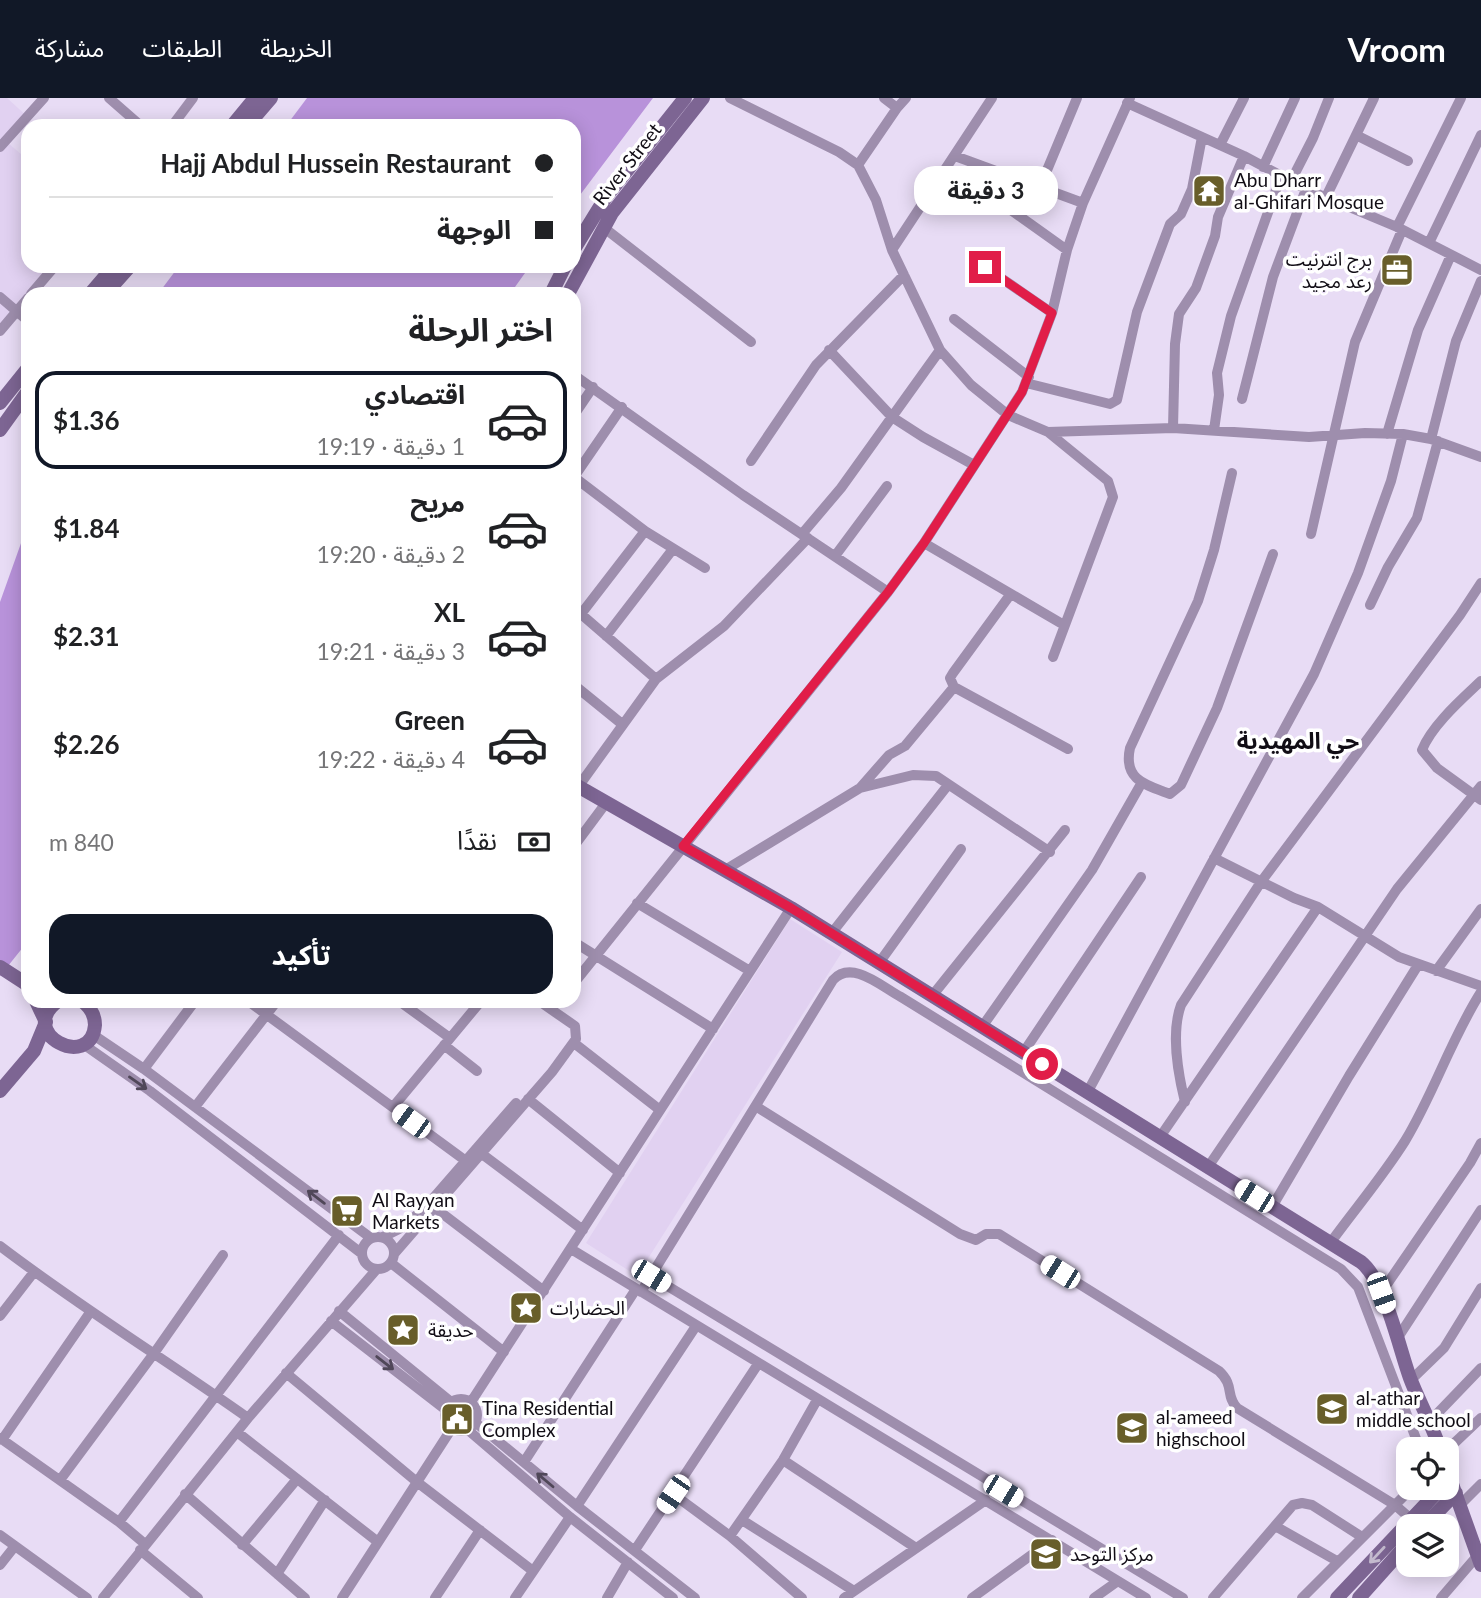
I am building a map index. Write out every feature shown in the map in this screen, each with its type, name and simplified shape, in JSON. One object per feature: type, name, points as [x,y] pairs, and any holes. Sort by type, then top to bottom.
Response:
[{"type":"street","points":[[26,119],[44,98]]},
{"type":"street","points":[[109,98],[133,119]]},
{"type":"street","points":[[178,119],[194,98]]},
{"type":"street","points":[[238,119],[255,98]]},
{"type":"street","points":[[253,119],[271,98]]},
{"type":"street","name":"River Street","points":[[581,238],[606,197],[685,98]]},
{"type":"street","name":"River Street","points":[[581,269],[623,196],[703,98]]},
{"type":"street","points":[[730,98],[839,152],[858,165],[876,200],[892,250],[940,350],[971,385],[1009,415],[1048,432],[1108,481],[1113,498],[1053,657]]},
{"type":"street","points":[[884,98],[897,108]]},
{"type":"street","points":[[858,165],[906,98]]},
{"type":"street","points":[[892,250],[992,98]]},
{"type":"street","points":[[1040,187],[1077,98]]},
{"type":"street","points":[[1220,145],[1244,98]]},
{"type":"street","points":[[1263,167],[1295,98]]},
{"type":"street","points":[[1214,430],[1219,395],[1217,373],[1231,316],[1286,179],[1313,138],[1329,98]]},
{"type":"street","points":[[1326,197],[1374,98]]},
{"type":"street","points":[[1311,534],[1355,342],[1399,229],[1461,98]]},
{"type":"street","points":[[581,974],[888,592],[1009,415],[1028,380],[1052,313],[1067,250],[1083,203],[1128,100],[1306,189],[1480,268]]},
{"type":"street","points":[[0,148],[21,124]]},
{"type":"street","points":[[1356,135],[1408,161]]},
{"type":"street","points":[[1429,243],[1481,135]]},
{"type":"street","points":[[954,318],[1028,380],[1110,404],[1117,400],[1137,312],[1170,224],[1181,214],[1192,189],[1202,137]]},
{"type":"street","points":[[955,156],[1083,203]]},
{"type":"street","points":[[1173,428],[1175,344],[1179,314],[1196,288],[1215,236],[1221,210],[1244,156]]},
{"type":"street","points":[[1242,399],[1272,277],[1306,189]]},
{"type":"street","points":[[1008,208],[1067,250]]},
{"type":"street","points":[[603,227],[751,342]]},
{"type":"street","points":[[1387,434],[1418,330],[1451,255]]},
{"type":"street","points":[[985,267],[1052,313]]},
{"type":"street","points":[[37,287],[49,273]]},
{"type":"street","points":[[96,287],[108,273]]},
{"type":"street","points":[[111,287],[124,273]]},
{"type":"street","points":[[751,461],[816,365],[904,275]]},
{"type":"street","points":[[1370,605],[1382,578],[1417,518],[1456,341],[1481,281]]},
{"type":"street","points":[[0,297],[21,315]]},
{"type":"street","points":[[0,331],[21,305]]},
{"type":"street","points":[[829,350],[892,416],[923,437],[974,465]]},
{"type":"street","points":[[581,779],[656,678],[724,626],[805,536],[940,350]]},
{"type":"street","points":[[0,403],[21,377]]},
{"type":"street","points":[[581,379],[743,495],[888,592]]},
{"type":"street","points":[[581,405],[593,387]]},
{"type":"street","points":[[0,430],[21,401]]},
{"type":"street","points":[[581,467],[622,407]]},
{"type":"street","points":[[1048,432],[1173,428],[1309,437],[1403,434],[1435,440],[1481,457]]},
{"type":"street","points":[[1087,1093],[1282,738],[1314,674],[1358,573],[1391,481],[1403,434]]},
{"type":"street","points":[[1232,473],[1214,550],[1198,601],[1130,748],[1129,766],[1141,784],[1170,794],[1181,785],[1217,708],[1273,554]]},
{"type":"street","points":[[581,482],[645,531],[705,568]]},
{"type":"street","points":[[835,556],[887,486]]},
{"type":"street","points":[[581,606],[645,531]]},
{"type":"street","points":[[924,543],[1064,625]]},
{"type":"street","points":[[606,636],[673,549]]},
{"type":"street","points":[[1358,573],[1382,578]]},
{"type":"street","points":[[1185,1101],[1179,1078],[1175,1024],[1181,1005],[1261,882],[1481,583]]},
{"type":"street","points":[[1010,595],[950,678],[954,688],[1068,748]]},
{"type":"street","points":[[581,614],[656,678]]},
{"type":"street","points":[[1208,1167],[1397,889],[1478,794],[1437,768],[1422,750],[1425,741],[1481,681]]},
{"type":"street","points":[[725,870],[860,788],[889,755],[905,746],[954,688]]},
{"type":"street","points":[[581,691],[622,724]]},
{"type":"street","points":[[860,788],[913,775],[936,776],[1050,852]]},
{"type":"street","points":[[982,1027],[1091,870],[1141,784]]},
{"type":"street","points":[[831,934],[947,785]]},
{"type":"street","points":[[581,789],[791,908],[1331,1242],[1369,1269],[1381,1293],[1411,1380],[1436,1437]]},
{"type":"street","points":[[581,837],[607,803]]},
{"type":"street","points":[[932,996],[1065,830]]},
{"type":"street","points":[[879,963],[961,849]]},
{"type":"street","points":[[1214,858],[1318,907],[1399,957],[1481,986]]},
{"type":"street","points":[[1023,1053],[1141,877]]},
{"type":"street","points":[[637,903],[750,971]]},
{"type":"street","points":[[1160,1138],[1318,907]]},
{"type":"street","points":[[471,1402],[791,908]]},
{"type":"street","points":[[1436,971],[1481,909]]},
{"type":"street","points":[[581,947],[713,1029]]},
{"type":"street","points":[[1272,1207],[1418,965]]},
{"type":"street","points":[[0,967],[21,983]]},
{"type":"street","points":[[524,1462],[638,1291],[651,1276],[838,975],[850,971],[857,972],[901,997],[1341,1269],[1358,1287],[1415,1437]]},
{"type":"street","points":[[901,997],[910,983]]},
{"type":"street","points":[[1331,1242],[1404,1142],[1424,1107],[1466,1015],[1481,992]]},
{"type":"street","points":[[40,1008],[51,1037],[64,1046]]},
{"type":"street","points":[[0,1091],[34,1051],[51,1008]]},
{"type":"street","points":[[34,1051],[74,1047],[87,1039],[94,1020],[89,1008]]},
{"type":"street","points":[[144,1069],[190,1008]]},
{"type":"street","points":[[258,1008],[466,1161]]},
{"type":"street","points":[[195,1107],[272,1008]]},
{"type":"street","points":[[407,1008],[477,1071]]},
{"type":"street","points":[[393,1107],[475,1008]]},
{"type":"street","points":[[103,1598],[248,1418],[376,1270],[384,1268],[552,1072],[578,1034],[575,1026],[558,1008]]},
{"type":"street","points":[[87,1039],[144,1069],[377,1238],[392,1245],[392,1258],[504,1352]]},
{"type":"street","points":[[87,1039],[150,1091],[339,1235],[361,1253],[365,1264],[376,1270]]},
{"type":"street","points":[[574,1043],[660,1110]]},
{"type":"street","points":[[361,1253],[363,1245],[399,1229],[414,1218],[547,1068],[560,1059]]},
{"type":"street","points":[[528,1100],[620,1173]]},
{"type":"street","points":[[757,1107],[960,1234],[976,1240],[986,1234],[999,1234],[1090,1290],[1219,1371],[1230,1384],[1231,1398],[1237,1408],[1406,1514]]},
{"type":"street","points":[[1381,1293],[1481,1143]]},
{"type":"street","points":[[482,1154],[583,1230]]},
{"type":"street","points":[[435,1209],[544,1291]]},
{"type":"street","points":[[1397,1339],[1481,1210]]},
{"type":"street","points":[[119,1522],[339,1235]]},
{"type":"street","points":[[0,1246],[248,1418]]},
{"type":"street","points":[[571,1250],[1146,1598]]},
{"type":"street","points":[[60,1479],[223,1255]]},
{"type":"street","points":[[0,1316],[34,1272]]},
{"type":"street","points":[[651,1276],[1183,1598]]},
{"type":"street","points":[[1411,1380],[1444,1348],[1481,1288]]},
{"type":"street","points":[[91,1311],[1,1439],[119,1522],[198,1598]]},
{"type":"street","points":[[340,1311],[449,1406]]},
{"type":"street","points":[[331,1321],[449,1406]]},
{"type":"street","points":[[577,1506],[696,1326]]},
{"type":"street","points":[[635,1550],[758,1364]]},
{"type":"street","points":[[1431,1420],[1481,1368]]},
{"type":"street","points":[[286,1374],[417,1482],[533,1571]]},
{"type":"street","points":[[461,1399],[471,1402],[477,1412],[472,1426],[463,1432],[452,1428],[446,1420],[449,1406],[461,1399]]},
{"type":"street","points":[[730,1536],[783,1460],[817,1400]]},
{"type":"street","points":[[1459,1439],[1481,1418]]},
{"type":"street","points":[[472,1426],[524,1462],[695,1598]]},
{"type":"street","points":[[472,1426],[570,1517],[673,1598]]},
{"type":"street","points":[[342,1598],[452,1428]]},
{"type":"street","points":[[237,1432],[378,1542]]},
{"type":"street","points":[[783,1460],[916,1548]]},
{"type":"street","points":[[242,1545],[297,1479]]},
{"type":"street","points":[[1459,1498],[1481,1484]]},
{"type":"street","points":[[185,1494],[305,1598]]},
{"type":"street","points":[[673,1494],[730,1536],[802,1598]]},
{"type":"street","points":[[277,1574],[324,1500]]},
{"type":"street","points":[[844,1598],[986,1500]]},
{"type":"street","points":[[1301,1598],[1400,1500]]},
{"type":"street","points":[[1432,1514],[1456,1500]]},
{"type":"street","points":[[1441,1598],[1479,1560],[1458,1500]]},
{"type":"street","points":[[1213,1598],[1293,1505],[1312,1505],[1362,1537]]},
{"type":"street","points":[[515,1598],[570,1517]]},
{"type":"street","points":[[742,1520],[855,1591]]},
{"type":"street","points":[[1275,1526],[1337,1561]]},
{"type":"street","points":[[435,1598],[480,1530]]},
{"type":"street","points":[[600,1541],[608,1530]]},
{"type":"street","points":[[0,1535],[87,1598]]},
{"type":"street","points":[[972,1598],[1052,1540]]},
{"type":"street","points":[[1337,1598],[1396,1543]]},
{"type":"street","points":[[0,1565],[15,1546]]},
{"type":"street","points":[[1359,1598],[1396,1557]]},
{"type":"street","points":[[607,1598],[628,1562]]},
{"type":"street","points":[[1094,1598],[1118,1581]]},
{"type":"street","points":[[65,1598],[73,1587]]},
{"type":"shaded area","points":[[0,98],[7,98],[29,118],[21,119],[21,128],[8,143],[21,154],[21,273],[53,273],[41,287],[21,287],[21,309],[0,333]]},
{"type":"shaded area","points":[[307,98],[653,98],[581,194],[581,119],[291,119]]},
{"type":"shaded area","points":[[174,273],[525,273],[515,287],[163,287]]},
{"type":"shaded area","points":[[21,543],[21,950],[0,976],[0,602]]},
{"type":"shaded area","points":[[790,919],[842,952],[637,1276],[586,1243]]},
{"type":"place","name":"Abu Dharr al-Ghifari Mosque","points":[[1209,191]]},
{"type":"place","name":"برج انترنيت رعد مجيد","points":[[1397,270]]},
{"type":"place","name":"Al Rayyan Markets","points":[[347,1211]]},
{"type":"place","name":"الحضارات","points":[[526,1308]]},
{"type":"place","name":"حديقة","points":[[403,1330]]},
{"type":"place","name":"al-athar middle school","points":[[1332,1409]]},
{"type":"place","name":"Tina Residential Complex","points":[[457,1419]]},
{"type":"place","name":"al-ameed highschool","points":[[1132,1428]]},
{"type":"place","name":"مركز التوحد","points":[[1046,1554]]},
{"type":"district","name":"حي المهيدية","points":[[1298,741]]},
{"type":"route","points":[[985,267],[1052,313],[1022,392],[924,543],[888,592],[683,846],[791,908],[1042,1064]]}]
